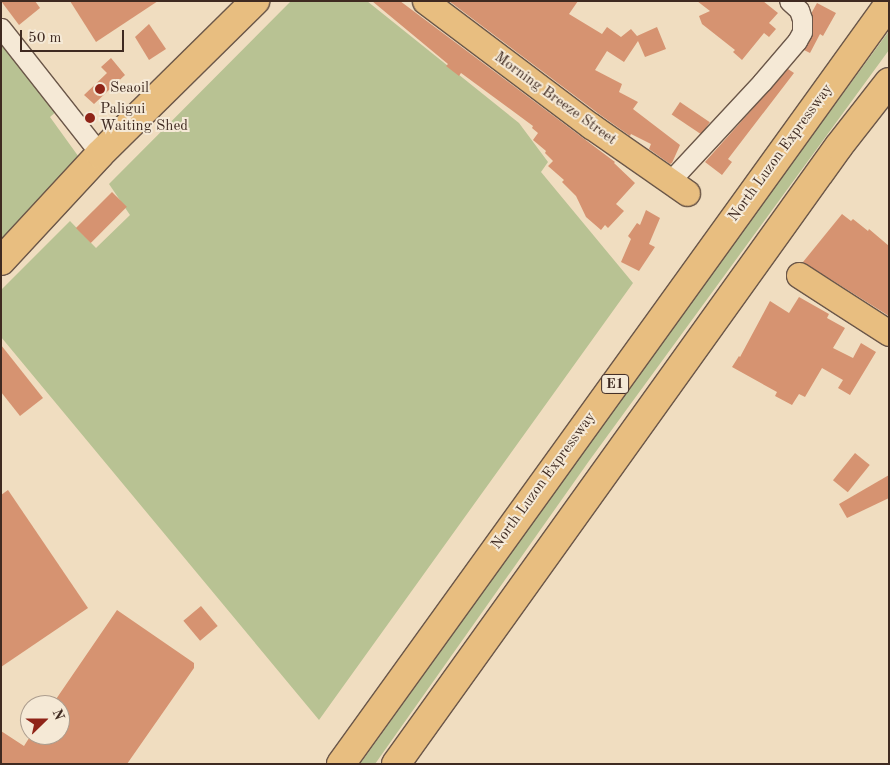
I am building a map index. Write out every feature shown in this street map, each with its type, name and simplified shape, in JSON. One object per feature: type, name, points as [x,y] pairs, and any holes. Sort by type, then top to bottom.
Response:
[{"type":"highway","points":[[1,261],[100,154],[255,1]]},
{"type":"highway","name":"North Luzon Expressway","points":[[341,764],[889,4]]},
{"type":"highway","points":[[396,764],[839,146],[889,82]]},
{"type":"main road","name":"Morning Breeze Street","points":[[425,1],[591,126],[679,187]]},
{"type":"main road","points":[[800,276],[889,333]]},
{"type":"street","points":[[679,187],[797,41],[802,32],[802,18],[799,10],[789,1]]},
{"type":"street","points":[[1,28],[100,154]]},
{"type":"green space","points":[[291,1],[367,1],[519,123],[548,162],[541,172],[633,283],[319,720],[1,337],[1,290],[70,221],[96,248],[130,215],[109,184]]},
{"type":"green space","points":[[889,31],[889,50],[589,461],[375,764],[360,764],[712,272]]},
{"type":"green space","points":[[1,40],[58,110],[50,117],[81,160],[1,241]]},
{"type":"building","points":[[1,1],[35,1],[40,8],[19,25]]},
{"type":"building","points":[[70,1],[158,1],[96,42]]},
{"type":"building","points":[[372,1],[400,1],[615,162],[635,183],[616,204],[624,211],[608,228],[605,225],[601,230],[586,217],[576,196],[562,182],[564,180],[548,166],[553,161],[545,153],[546,151],[533,140],[538,133],[532,128],[533,126],[461,73],[459,76],[446,66],[448,64]]},
{"type":"building","points":[[449,1],[578,1],[569,14],[602,34],[607,27],[621,37],[631,29],[637,36],[657,27],[666,49],[645,57],[638,41],[624,62],[607,51],[595,70],[622,84],[619,92],[638,102],[633,109],[680,145],[672,163],[670,164],[649,149],[651,144],[631,134],[630,136],[599,114]]},
{"type":"building","points":[[697,1],[763,1],[778,13],[769,23],[776,29],[769,37],[764,33],[742,60],[733,52],[735,50],[702,24],[699,16],[710,11]]},
{"type":"building","points":[[817,3],[836,13],[823,36],[820,34],[810,53],[804,50],[812,37],[812,12]]},
{"type":"building","points":[[149,24],[166,49],[149,60],[135,37]]},
{"type":"building","points":[[111,58],[125,75],[94,104],[84,95],[107,73],[101,67]]},
{"type":"building","points":[[788,69],[794,73],[728,159],[732,162],[722,175],[705,162]]},
{"type":"building","points":[[680,102],[710,122],[701,135],[672,114]]},
{"type":"building","name":"Paligui Waiting Shed","points":[[89,111],[97,119],[91,124],[84,116]]},
{"type":"building","points":[[112,192],[127,207],[91,243],[76,228]]},
{"type":"building","points":[[646,210],[660,218],[649,244],[655,247],[639,271],[621,262],[631,239],[628,236],[637,223],[640,225]]},
{"type":"building","points":[[842,214],[851,221],[853,219],[868,231],[869,229],[889,246],[889,316],[803,262]]},
{"type":"building","points":[[799,297],[829,314],[827,318],[845,328],[833,348],[853,358],[861,343],[876,352],[850,395],[838,388],[843,380],[822,368],[805,397],[799,394],[792,405],[775,396],[777,392],[732,367],[740,357],[770,301],[789,313]]},
{"type":"building","points":[[1,345],[43,398],[20,416],[1,392]]},
{"type":"building","points":[[855,453],[870,465],[848,492],[833,480]]},
{"type":"building","points":[[889,475],[889,498],[847,518],[839,504]]},
{"type":"building","points":[[8,490],[88,608],[1,667],[1,495]]},
{"type":"building","points":[[201,606],[218,626],[200,641],[183,621]]},
{"type":"building","points":[[117,610],[194,663],[194,668],[127,764],[1,764],[1,731],[24,746],[70,745],[70,695],[59,695]]},
{"type":"place","name":"Seaoil","points":[[100,89]]},
{"type":"place","name":"Paligui Waiting Shed","points":[[90,118]]}]
